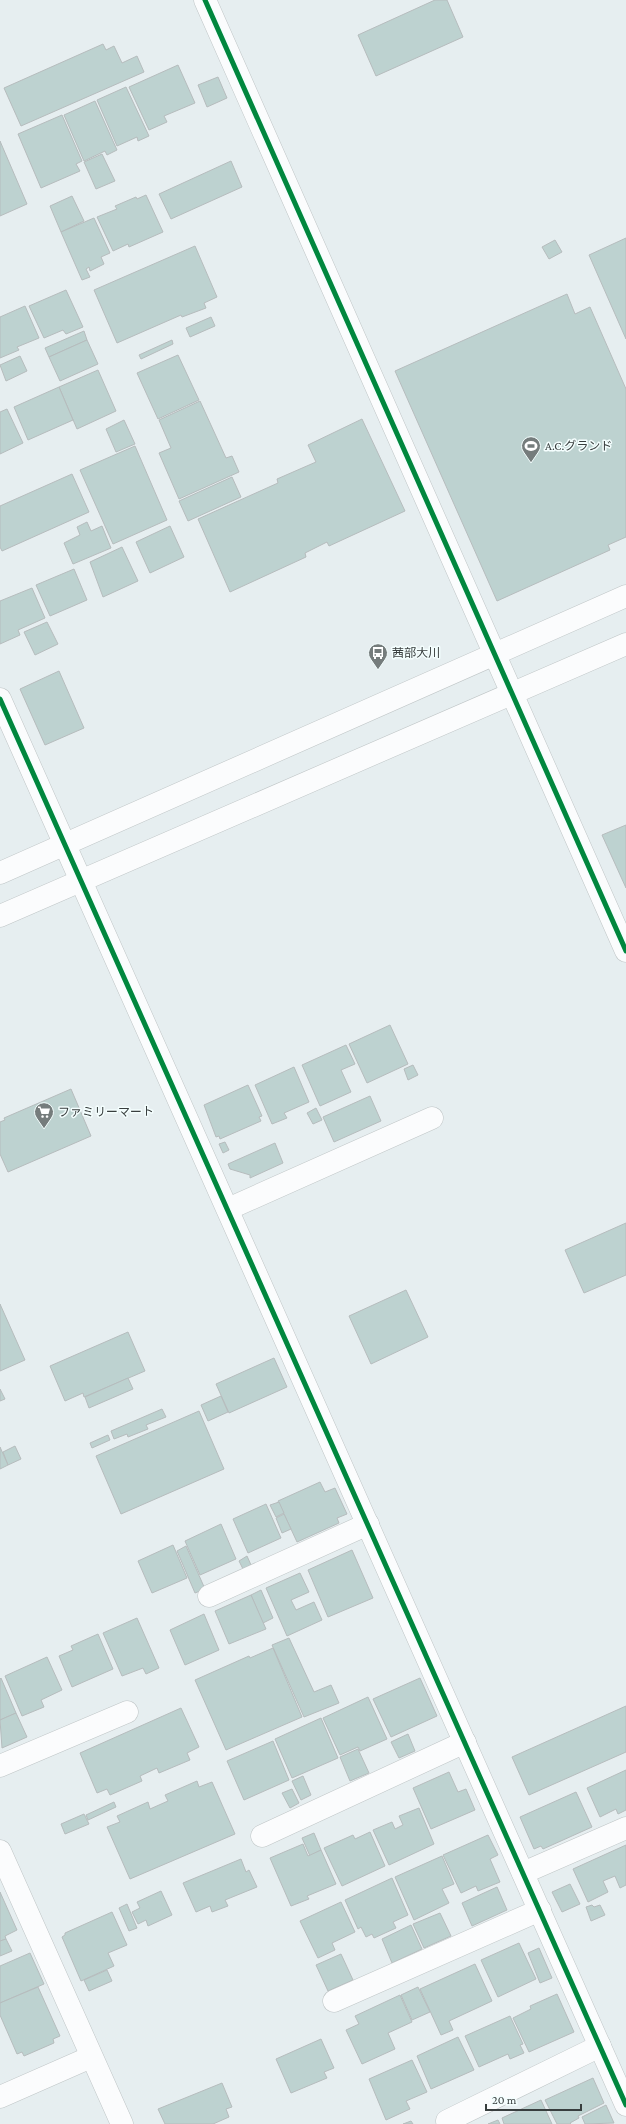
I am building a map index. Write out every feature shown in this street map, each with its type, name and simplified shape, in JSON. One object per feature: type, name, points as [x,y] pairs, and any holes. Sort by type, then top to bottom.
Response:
[{"type":"street","points":[[205,0],[626,951]]},
{"type":"street","points":[[0,872],[626,596]]},
{"type":"street","points":[[0,916],[626,644]]},
{"type":"street","points":[[0,698],[626,2105]]},
{"type":"street","points":[[228,1209],[432,1118]]},
{"type":"street","points":[[209,1596],[368,1524]]},
{"type":"street","points":[[0,1766],[127,1712]]},
{"type":"street","points":[[262,1836],[465,1742]]},
{"type":"street","points":[[523,1873],[626,1828]]},
{"type":"street","points":[[0,1851],[122,2124]]},
{"type":"street","points":[[334,2001],[540,1910]]},
{"type":"street","points":[[447,2121],[600,2046]]},
{"type":"street","points":[[0,2097],[91,2057]]},
{"type":"building","points":[[435,0],[447,0],[463,37],[376,76],[358,35]]},
{"type":"building","points":[[103,44],[106,50],[114,46],[122,63],[137,56],[144,72],[21,126],[4,88]]},
{"type":"building","points":[[178,65],[195,103],[164,116],[167,122],[149,130],[129,87]]},
{"type":"building","points":[[218,77],[227,98],[207,107],[198,85]]},
{"type":"building","points":[[126,87],[149,136],[138,141],[137,137],[117,146],[97,100]]},
{"type":"building","points":[[95,101],[117,150],[107,155],[105,151],[84,161],[64,115]]},
{"type":"building","points":[[62,115],[82,161],[76,164],[80,171],[41,188],[18,134]]},
{"type":"building","points":[[0,141],[27,204],[0,216]]},
{"type":"building","points":[[102,154],[115,181],[96,189],[84,162]]},
{"type":"building","points":[[231,161],[242,187],[171,219],[159,194]]},
{"type":"building","points":[[146,195],[163,232],[129,247],[128,244],[113,251],[97,217],[117,209],[115,206],[136,197],[137,199]]},
{"type":"building","points":[[72,196],[84,221],[61,232],[50,206]]},
{"type":"building","points":[[94,218],[110,253],[101,257],[104,264],[90,271],[89,267],[86,269],[90,277],[82,280],[61,232]]},
{"type":"building","points":[[626,238],[626,339],[589,255]]},
{"type":"building","points":[[555,240],[562,252],[549,259],[542,247]]},
{"type":"building","points":[[195,246],[217,297],[204,303],[206,308],[182,317],[181,315],[117,343],[94,290]]},
{"type":"building","points":[[66,290],[83,327],[66,334],[63,330],[44,338],[29,306]]},
{"type":"building","name":"A.C.グランド","points":[[567,294],[575,314],[590,307],[626,389],[626,537],[608,545],[610,550],[497,601],[395,371]]},
{"type":"building","points":[[25,306],[39,338],[17,347],[19,350],[0,358],[0,317]]},
{"type":"building","points":[[211,317],[215,326],[190,337],[186,328]]},
{"type":"building","points":[[84,331],[87,340],[49,357],[45,348]]},
{"type":"building","points":[[87,340],[98,364],[60,381],[49,357]]},
{"type":"building","points":[[172,340],[173,344],[141,359],[139,355]]},
{"type":"building","points":[[178,355],[199,400],[158,419],[137,373]]},
{"type":"building","points":[[20,356],[27,371],[6,381],[0,365]]},
{"type":"building","points":[[98,370],[116,411],[77,429],[59,387]]},
{"type":"building","points":[[59,387],[73,420],[28,440],[14,407]]},
{"type":"building","points":[[200,401],[226,458],[232,456],[239,472],[179,499],[159,453],[171,448],[159,420]]},
{"type":"building","points":[[7,409],[23,443],[0,454],[0,412]]},
{"type":"building","points":[[362,419],[405,511],[329,546],[327,542],[305,553],[306,557],[230,592],[198,519],[278,483],[277,479],[316,462],[308,445]]},
{"type":"building","points":[[124,420],[135,444],[116,452],[106,429]]},
{"type":"building","points":[[135,446],[167,520],[113,544],[80,470]]},
{"type":"building","points":[[72,474],[89,512],[2,551],[0,547],[0,506]]},
{"type":"building","points":[[232,477],[241,497],[188,521],[179,501]]},
{"type":"building","points":[[87,522],[91,531],[102,526],[111,548],[73,564],[64,543],[80,535],[77,527]]},
{"type":"building","points":[[170,526],[184,557],[150,573],[136,542]]},
{"type":"building","points":[[122,547],[138,581],[103,597],[90,562]]},
{"type":"building","points":[[74,569],[87,600],[50,616],[36,585]]},
{"type":"building","points":[[32,588],[45,618],[18,630],[20,635],[0,644],[0,601]]},
{"type":"building","points":[[47,622],[58,644],[35,655],[24,632]]},
{"type":"building","points":[[59,671],[84,728],[45,745],[20,689]]},
{"type":"building","points":[[626,825],[626,888],[602,835]]},
{"type":"building","points":[[390,1025],[408,1064],[367,1083],[349,1044]]},
{"type":"building","points":[[346,1045],[355,1064],[341,1070],[351,1092],[320,1106],[302,1065]]},
{"type":"building","points":[[413,1065],[418,1075],[408,1080],[404,1069]]},
{"type":"building","points":[[294,1067],[309,1102],[284,1113],[287,1118],[272,1124],[255,1085]]},
{"type":"building","points":[[248,1085],[262,1116],[259,1117],[261,1121],[220,1139],[219,1136],[216,1137],[204,1105]]},
{"type":"building","name":"ファミリーマート","points":[[71,1089],[91,1136],[8,1172],[0,1154],[0,1122],[5,1120],[4,1118]]},
{"type":"building","points":[[370,1096],[381,1121],[334,1142],[323,1117]]},
{"type":"building","points":[[316,1108],[322,1120],[313,1124],[307,1113]]},
{"type":"building","points":[[225,1142],[229,1150],[223,1153],[219,1144]]},
{"type":"building","points":[[275,1143],[283,1163],[250,1178],[250,1175],[230,1169],[228,1164]]},
{"type":"building","points":[[626,1223],[626,1275],[584,1293],[565,1250]]},
{"type":"building","points":[[406,1290],[428,1337],[371,1364],[349,1316]]},
{"type":"building","points":[[0,1304],[25,1360],[0,1371]]},
{"type":"building","points":[[128,1332],[145,1371],[84,1397],[83,1393],[65,1401],[50,1366]]},
{"type":"building","points":[[274,1358],[287,1387],[229,1413],[216,1384]]},
{"type":"building","points":[[128,1378],[133,1389],[89,1408],[85,1397]]},
{"type":"building","points":[[0,1389],[5,1399],[0,1401]]},
{"type":"building","points":[[221,1396],[228,1412],[208,1421],[201,1405]]},
{"type":"building","points":[[162,1409],[166,1417],[146,1425],[148,1429],[128,1437],[127,1434],[114,1439],[111,1431]]},
{"type":"building","points":[[199,1411],[224,1469],[121,1514],[96,1456]]},
{"type":"building","points":[[108,1435],[110,1440],[92,1448],[90,1443]]},
{"type":"building","points":[[15,1446],[21,1459],[8,1465],[3,1452]]},
{"type":"building","points":[[0,1447],[8,1465],[0,1469]]},
{"type":"building","points":[[320,1482],[325,1492],[335,1488],[347,1514],[337,1518],[339,1523],[297,1542],[278,1501]]},
{"type":"building","points":[[279,1502],[284,1513],[276,1517],[270,1505]]},
{"type":"building","points":[[266,1504],[281,1538],[248,1553],[233,1519]]},
{"type":"building","points":[[284,1514],[291,1529],[282,1533],[276,1518]]},
{"type":"building","points":[[221,1524],[236,1559],[200,1575],[185,1541]]},
{"type":"building","points":[[173,1545],[187,1578],[152,1593],[138,1561]]},
{"type":"building","points":[[186,1546],[205,1589],[195,1593],[177,1551]]},
{"type":"building","points":[[352,1550],[373,1598],[328,1617],[308,1570]]},
{"type":"building","points":[[247,1556],[251,1565],[243,1569],[239,1561]]},
{"type":"building","points":[[300,1573],[309,1592],[291,1600],[296,1610],[314,1602],[322,1620],[287,1636],[266,1588]]},
{"type":"building","points":[[261,1590],[273,1618],[263,1623],[251,1595]]},
{"type":"building","points":[[251,1595],[266,1629],[229,1644],[215,1611]]},
{"type":"building","points":[[204,1614],[219,1650],[185,1665],[170,1630]]},
{"type":"building","points":[[137,1618],[159,1668],[146,1674],[143,1668],[122,1676],[103,1633]]},
{"type":"building","points":[[98,1634],[113,1669],[72,1687],[59,1656],[73,1650],[71,1646]]},
{"type":"building","points":[[289,1638],[314,1692],[331,1685],[339,1703],[304,1717],[272,1645]]},
{"type":"building","points":[[273,1648],[302,1717],[226,1750],[195,1680],[249,1656],[250,1658]]},
{"type":"building","points":[[47,1657],[62,1690],[41,1700],[44,1707],[22,1716],[5,1676]]},
{"type":"building","points":[[1,1678],[16,1713],[0,1720],[0,1679]]},
{"type":"building","points":[[420,1678],[437,1716],[391,1737],[373,1699]]},
{"type":"building","points":[[368,1697],[387,1739],[360,1751],[358,1747],[340,1755],[323,1718]]},
{"type":"building","points":[[626,1706],[626,1752],[529,1795],[512,1757]]},
{"type":"building","points":[[181,1708],[199,1747],[187,1753],[190,1760],[159,1773],[157,1768],[140,1776],[142,1781],[110,1795],[107,1789],[97,1793],[80,1753]]},
{"type":"building","points":[[16,1713],[27,1737],[2,1748],[0,1720]]},
{"type":"building","points":[[321,1718],[338,1758],[292,1778],[275,1739]]},
{"type":"building","points":[[408,1734],[415,1751],[399,1758],[391,1742]]},
{"type":"building","points":[[273,1741],[289,1780],[244,1800],[227,1761]]},
{"type":"building","points":[[358,1749],[369,1773],[350,1781],[340,1757]]},
{"type":"building","points":[[626,1770],[626,1810],[618,1814],[616,1809],[600,1817],[587,1788]]},
{"type":"building","points":[[449,1772],[458,1792],[466,1789],[475,1810],[431,1829],[413,1788]]},
{"type":"building","points":[[303,1776],[311,1795],[301,1800],[292,1781]]},
{"type":"building","points":[[197,1781],[199,1787],[212,1782],[235,1834],[130,1879],[107,1827],[120,1822],[117,1816],[148,1802],[150,1809],[168,1801],[165,1795]]},
{"type":"building","points":[[292,1789],[299,1803],[290,1808],[282,1793]]},
{"type":"building","points":[[576,1792],[592,1827],[543,1849],[541,1846],[534,1849],[520,1817]]},
{"type":"building","points":[[114,1802],[116,1807],[88,1820],[86,1815]]},
{"type":"building","points":[[419,1808],[434,1844],[389,1865],[373,1830],[392,1822],[395,1829],[403,1825],[399,1816]]},
{"type":"building","points":[[84,1814],[89,1824],[65,1834],[61,1824]]},
{"type":"building","points":[[370,1832],[385,1866],[342,1886],[324,1848],[353,1835],[355,1839]]},
{"type":"building","points":[[314,1833],[321,1850],[310,1856],[302,1838]]},
{"type":"building","points":[[488,1835],[498,1855],[490,1859],[500,1882],[478,1891],[476,1886],[461,1893],[443,1855]]},
{"type":"building","points":[[303,1844],[308,1856],[321,1850],[336,1884],[307,1896],[309,1899],[291,1906],[270,1858]]},
{"type":"building","points":[[626,1845],[626,1885],[620,1888],[615,1876],[603,1881],[608,1892],[588,1902],[573,1869]]},
{"type":"building","points":[[442,1856],[454,1884],[442,1889],[449,1903],[414,1920],[395,1877]]},
{"type":"building","points":[[241,1859],[246,1872],[249,1870],[257,1887],[225,1900],[228,1906],[212,1912],[210,1906],[196,1912],[183,1883]]},
{"type":"building","points":[[392,1878],[408,1915],[393,1922],[396,1928],[374,1938],[372,1934],[366,1937],[361,1927],[358,1929],[345,1900]]},
{"type":"building","points":[[570,1884],[580,1904],[562,1912],[552,1892]]},
{"type":"building","points":[[497,1887],[507,1910],[472,1926],[462,1903]]},
{"type":"building","points":[[161,1891],[172,1915],[148,1926],[146,1920],[138,1924],[132,1912],[140,1908],[137,1902]]},
{"type":"building","points":[[0,1892],[17,1930],[5,1936],[6,1939],[0,1941]]},
{"type":"building","points":[[341,1902],[355,1932],[332,1943],[335,1950],[318,1958],[300,1921]]},
{"type":"building","points":[[127,1904],[137,1928],[129,1931],[119,1908]]},
{"type":"building","points":[[592,1905],[594,1907],[600,1905],[605,1915],[591,1921],[586,1907]]},
{"type":"building","points":[[112,1912],[127,1945],[108,1953],[114,1966],[81,1981],[62,1937],[65,1933]]},
{"type":"building","points":[[440,1913],[451,1936],[424,1948],[413,1924]]},
{"type":"building","points":[[411,1925],[422,1949],[392,1963],[382,1939]]},
{"type":"building","points":[[6,1939],[12,1951],[0,1956],[0,1941]]},
{"type":"building","points":[[519,1943],[536,1979],[498,1997],[481,1960]]},
{"type":"building","points":[[539,1948],[552,1978],[540,1983],[528,1953]]},
{"type":"building","points":[[30,1953],[44,1984],[0,2003],[0,1966]]},
{"type":"building","points":[[341,1954],[353,1980],[328,1991],[316,1965]]},
{"type":"building","points":[[475,1964],[492,2001],[449,2021],[453,2030],[441,2035],[420,1989]]},
{"type":"building","points":[[107,1970],[112,1981],[89,1991],[84,1980]]},
{"type":"building","points":[[38,1987],[60,2036],[53,2039],[54,2043],[24,2056],[22,2052],[17,2054],[0,2015],[0,2003]]},
{"type":"building","points":[[418,1987],[430,2012],[412,2020],[401,1995]]},
{"type":"building","points":[[557,1994],[574,2032],[529,2052],[513,2018],[531,2009],[530,2006]]},
{"type":"building","points":[[400,1995],[412,2022],[388,2033],[395,2049],[362,2064],[346,2030],[359,2024],[355,2016]]},
{"type":"building","points":[[510,2016],[523,2044],[520,2045],[524,2053],[510,2059],[508,2054],[479,2067],[465,2036]]},
{"type":"building","points":[[458,2037],[474,2070],[431,2089],[417,2056]]},
{"type":"building","points":[[321,2039],[334,2068],[324,2072],[327,2078],[291,2093],[276,2059]]},
{"type":"building","points":[[412,2060],[427,2092],[406,2101],[410,2109],[386,2120],[369,2079]]},
{"type":"building","points":[[593,2078],[604,2103],[578,2116],[579,2118],[570,2123],[571,2124],[557,2124],[545,2100]]},
{"type":"building","points":[[222,2083],[232,2107],[226,2109],[229,2117],[213,2124],[165,2124],[158,2109]]},
{"type":"building","points":[[541,2100],[552,2124],[504,2124],[502,2118]]},
{"type":"building","points":[[606,2105],[614,2123],[585,2124],[582,2117]]},
{"type":"building","points":[[498,2120],[500,2124],[488,2124]]},
{"type":"building","points":[[411,2121],[413,2124],[403,2124]]},
{"type":"cycle path","points":[[205,0],[626,951]]},
{"type":"cycle path","points":[[0,699],[626,2105]]},
{"type":"place","name":"A.C.グランド","points":[[531,463]]},
{"type":"place","name":"茜部大川","points":[[378,670]]},
{"type":"place","name":"ファミリーマート","points":[[44,1129]]}]
